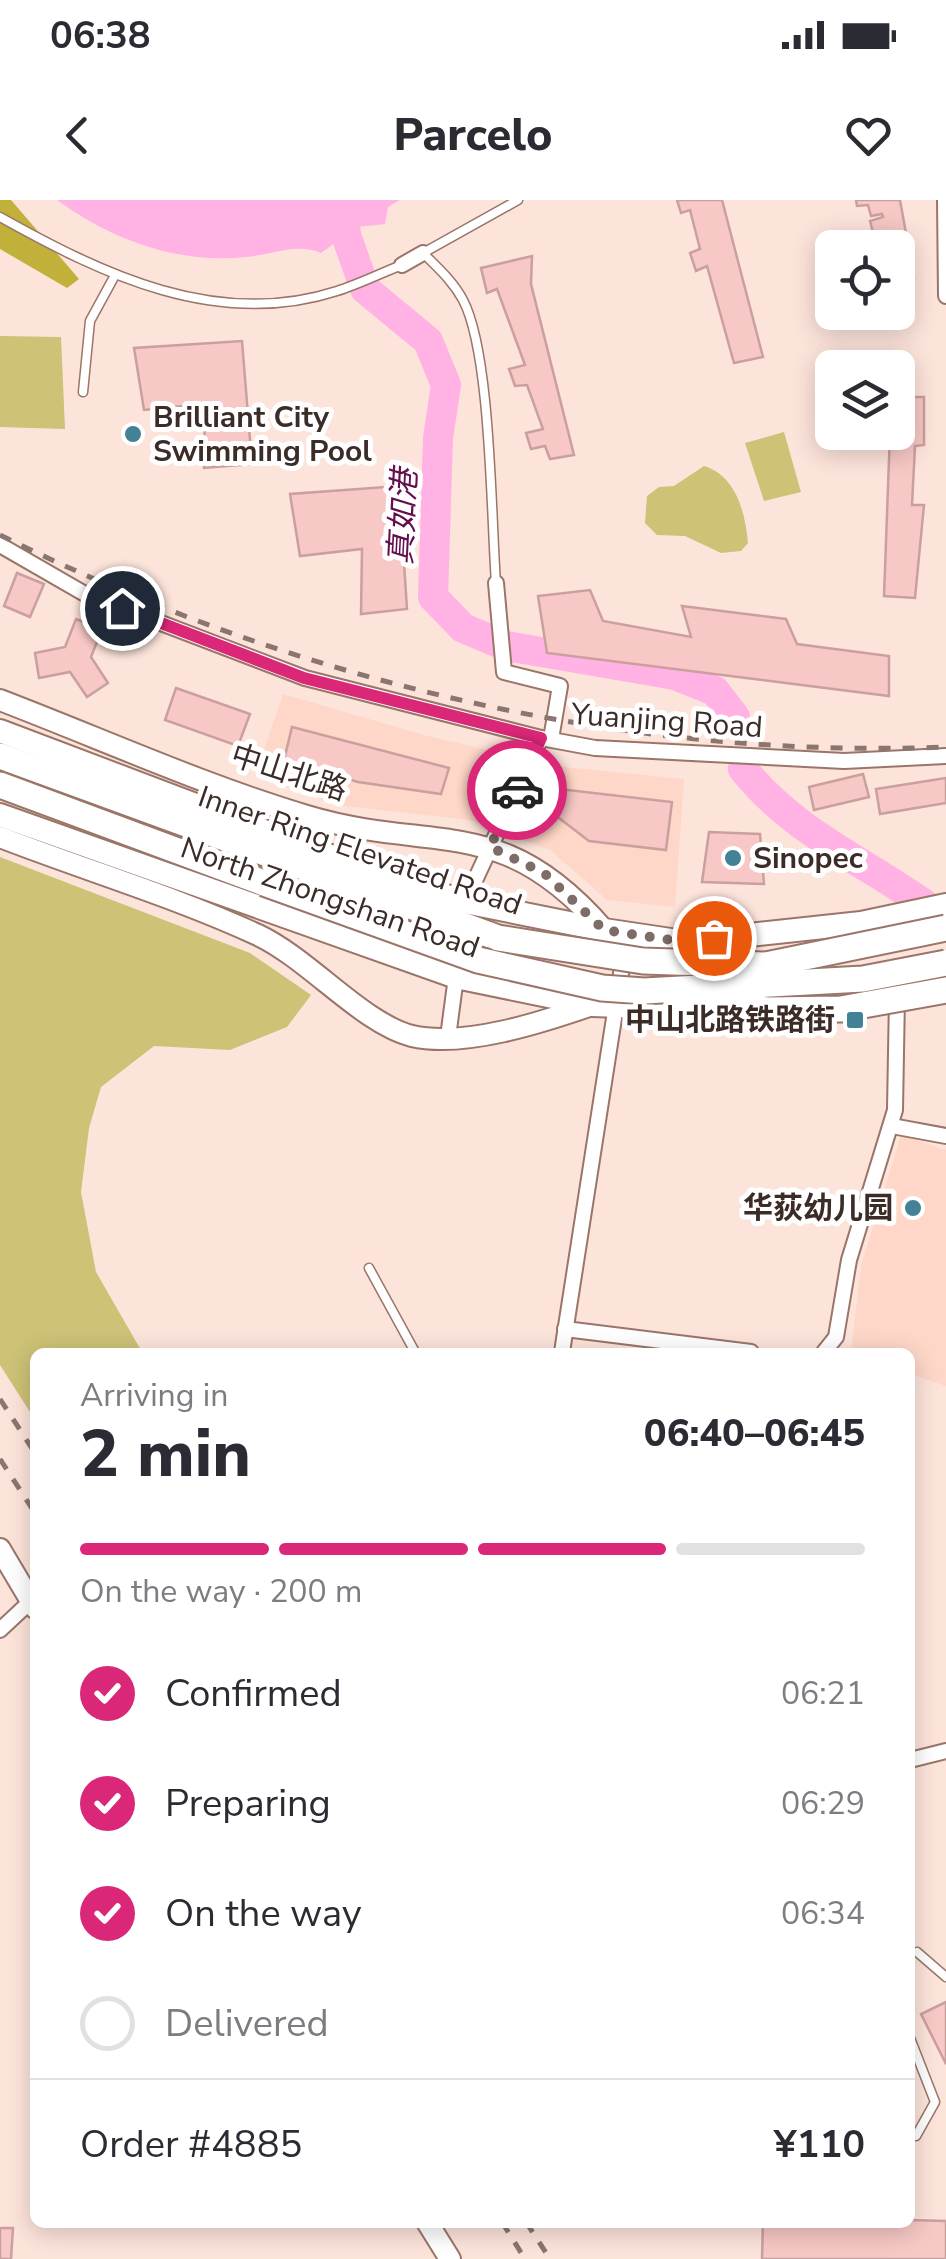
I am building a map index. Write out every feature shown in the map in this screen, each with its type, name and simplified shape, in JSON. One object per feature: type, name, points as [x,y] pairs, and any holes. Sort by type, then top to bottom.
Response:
[{"type":"highway","name":"Inner Ring Elevated Road","points":[[0,756],[498,938],[643,962],[766,965],[946,928]]},
{"type":"highway","name":"Inner Ring Elevated Road","points":[[0,784],[478,960],[604,1000],[644,991],[862,978],[946,964]]},
{"type":"highway","points":[[604,1000],[767,1010],[841,1010],[939,983]]},
{"type":"main road","name":"中山北路","points":[[0,700],[308,816],[490,847],[544,873],[616,932]]},
{"type":"main road","name":"North Zhongshan Road","points":[[0,730],[465,902],[616,932],[684,942],[860,922],[946,905]]},
{"type":"main road","name":"North Zhongshan Road","points":[[0,815],[456,977],[672,1011],[756,1007],[939,983]]},
{"type":"main road","points":[[0,838],[258,935],[302,961],[398,1031],[429,1038],[510,1029],[604,1000]]},
{"type":"main road","points":[[0,1549],[30,1600]]},
{"type":"main road","points":[[430,2228],[450,2259]]},
{"type":"street","points":[[945,200],[946,296]]},
{"type":"street","points":[[402,265],[423,253]]},
{"type":"street","name":"Yuanjing Road","points":[[0,545],[85,594],[304,678],[546,738],[595,748],[844,760],[946,756]]},
{"type":"street","points":[[465,902],[546,738],[560,686],[504,672],[496,583]]},
{"type":"street","points":[[563,1348],[604,1000],[616,932]]},
{"type":"street","points":[[448,1037],[456,977]]},
{"type":"street","points":[[827,1348],[836,1338],[849,1260],[892,1126],[897,1093],[897,986]]},
{"type":"street","points":[[892,1126],[946,1136]]},
{"type":"street","points":[[565,1329],[719,1348]]},
{"type":"street","points":[[0,1630],[30,1607]]},
{"type":"street","points":[[915,1759],[946,1751]]},
{"type":"lane","points":[[496,583],[478,344],[458,292],[423,253],[518,200]]},
{"type":"lane","points":[[0,216],[114,277],[171,295],[228,301],[290,300],[335,292],[402,265]]},
{"type":"lane","points":[[83,392],[90,321],[114,277]]},
{"type":"lane","points":[[368,1268],[413,1348]]},
{"type":"lane","points":[[917,1952],[946,1977]]},
{"type":"lane","points":[[915,2051],[935,2102],[915,2136]]},
{"type":"shaded area","points":[[0,200],[11,200],[79,279],[67,288],[0,249]]},
{"type":"shaded area","points":[[57,200],[400,200],[388,207],[385,224],[357,227],[321,253],[293,249],[220,258],[170,253],[146,246],[100,227]]},
{"type":"shaded area","points":[[0,336],[61,337],[65,429],[0,427]]},
{"type":"shaded area","points":[[784,432],[801,492],[764,501],[745,443]]},
{"type":"shaded area","points":[[704,466],[724,478],[737,496],[748,543],[741,551],[721,553],[685,536],[657,535],[645,523],[647,496],[659,487],[674,486]]},
{"type":"shaded area","points":[[283,694],[424,735],[555,766],[684,779],[675,907],[607,900],[550,850],[469,820],[337,805],[255,776]]},
{"type":"shaded area","points":[[0,857],[250,953],[311,995],[287,1027],[230,1050],[154,1046],[101,1087],[89,1128],[81,1192],[96,1272],[140,1348],[30,1348],[30,1412],[0,1365]]},
{"type":"shaded area","name":"华荻幼儿园","points":[[901,1135],[946,1150],[946,1386],[915,1376],[915,1348],[851,1348],[861,1266]]},
{"type":"building","points":[[677,200],[722,200],[763,357],[734,363],[707,266],[696,271],[690,253],[700,249],[690,210],[681,213]]},
{"type":"building","points":[[856,200],[900,200],[905,230],[872,230],[870,221],[883,217],[882,214],[871,216],[868,205],[857,206]]},
{"type":"building","points":[[532,256],[531,284],[574,455],[550,459],[545,446],[531,449],[526,433],[543,429],[527,385],[515,386],[509,369],[525,365],[497,289],[487,293],[481,268]]},
{"type":"building","points":[[242,341],[252,464],[204,468],[205,404],[144,410],[134,348]]},
{"type":"building","points":[[915,397],[924,397],[924,445],[915,446]]},
{"type":"building","points":[[889,450],[915,450],[912,505],[924,505],[915,598],[884,596]]},
{"type":"building","points":[[399,486],[407,609],[361,614],[362,549],[300,556],[290,494]]},
{"type":"building","points":[[17,573],[44,584],[30,617],[4,606]]},
{"type":"building","points":[[590,590],[603,621],[691,637],[682,606],[786,619],[797,644],[889,656],[889,696],[547,653],[538,596]]},
{"type":"building","points":[[76,619],[102,629],[91,657],[108,683],[87,697],[70,672],[39,678],[35,653],[65,647]]},
{"type":"building","points":[[176,688],[250,714],[238,746],[165,720]]},
{"type":"building","points":[[292,727],[449,768],[441,794],[358,782],[284,760]]},
{"type":"building","points":[[863,774],[869,797],[814,810],[809,787]]},
{"type":"building","points":[[946,778],[946,803],[880,814],[876,789]]},
{"type":"building","points":[[559,789],[672,802],[666,850],[589,841],[555,815]]},
{"type":"building","name":"Sinopec","points":[[709,832],[760,834],[764,884],[702,882]]},
{"type":"building","points":[[946,2002],[946,2064],[921,2014]]},
{"type":"building","points":[[915,2220],[946,2221],[946,2259],[762,2259],[763,2228],[915,2228]]},
{"type":"building","points":[[0,2228],[13,2228],[11,2259],[0,2259]]},
{"type":"waterway","name":"真如港","points":[[343,200],[346,235],[365,289],[428,341],[446,385],[438,438],[433,597],[463,628],[506,646],[675,675],[715,691],[735,717]]},
{"type":"waterway","name":"真如港","points":[[743,769],[765,793],[814,833],[946,920]]},
{"type":"railway","points":[[0,535],[111,586],[224,631],[341,669],[460,700],[580,724],[702,740],[824,748],[946,747]]},
{"type":"railway","points":[[0,1399],[30,1445]]},
{"type":"railway","points":[[0,1459],[30,1505]]},
{"type":"railway","points":[[506,2228],[525,2259]]},
{"type":"railway","points":[[530,2228],[550,2259]]},
{"type":"way so far","points":[[517,790],[490,847],[516,857],[562,886],[604,930],[684,942],[714,938]]},
{"type":"place","name":"Brilliant City Swimming Pool","points":[[133,434]]},
{"type":"place","name":"Sinopec","points":[[733,858]]},
{"type":"place","name":"中山北路铁路街","points":[[855,1020]]},
{"type":"place","name":"华荻幼儿园","points":[[913,1208]]},
{"type":"route","points":[[122,608],[304,678],[541,738],[517,790]]}]
